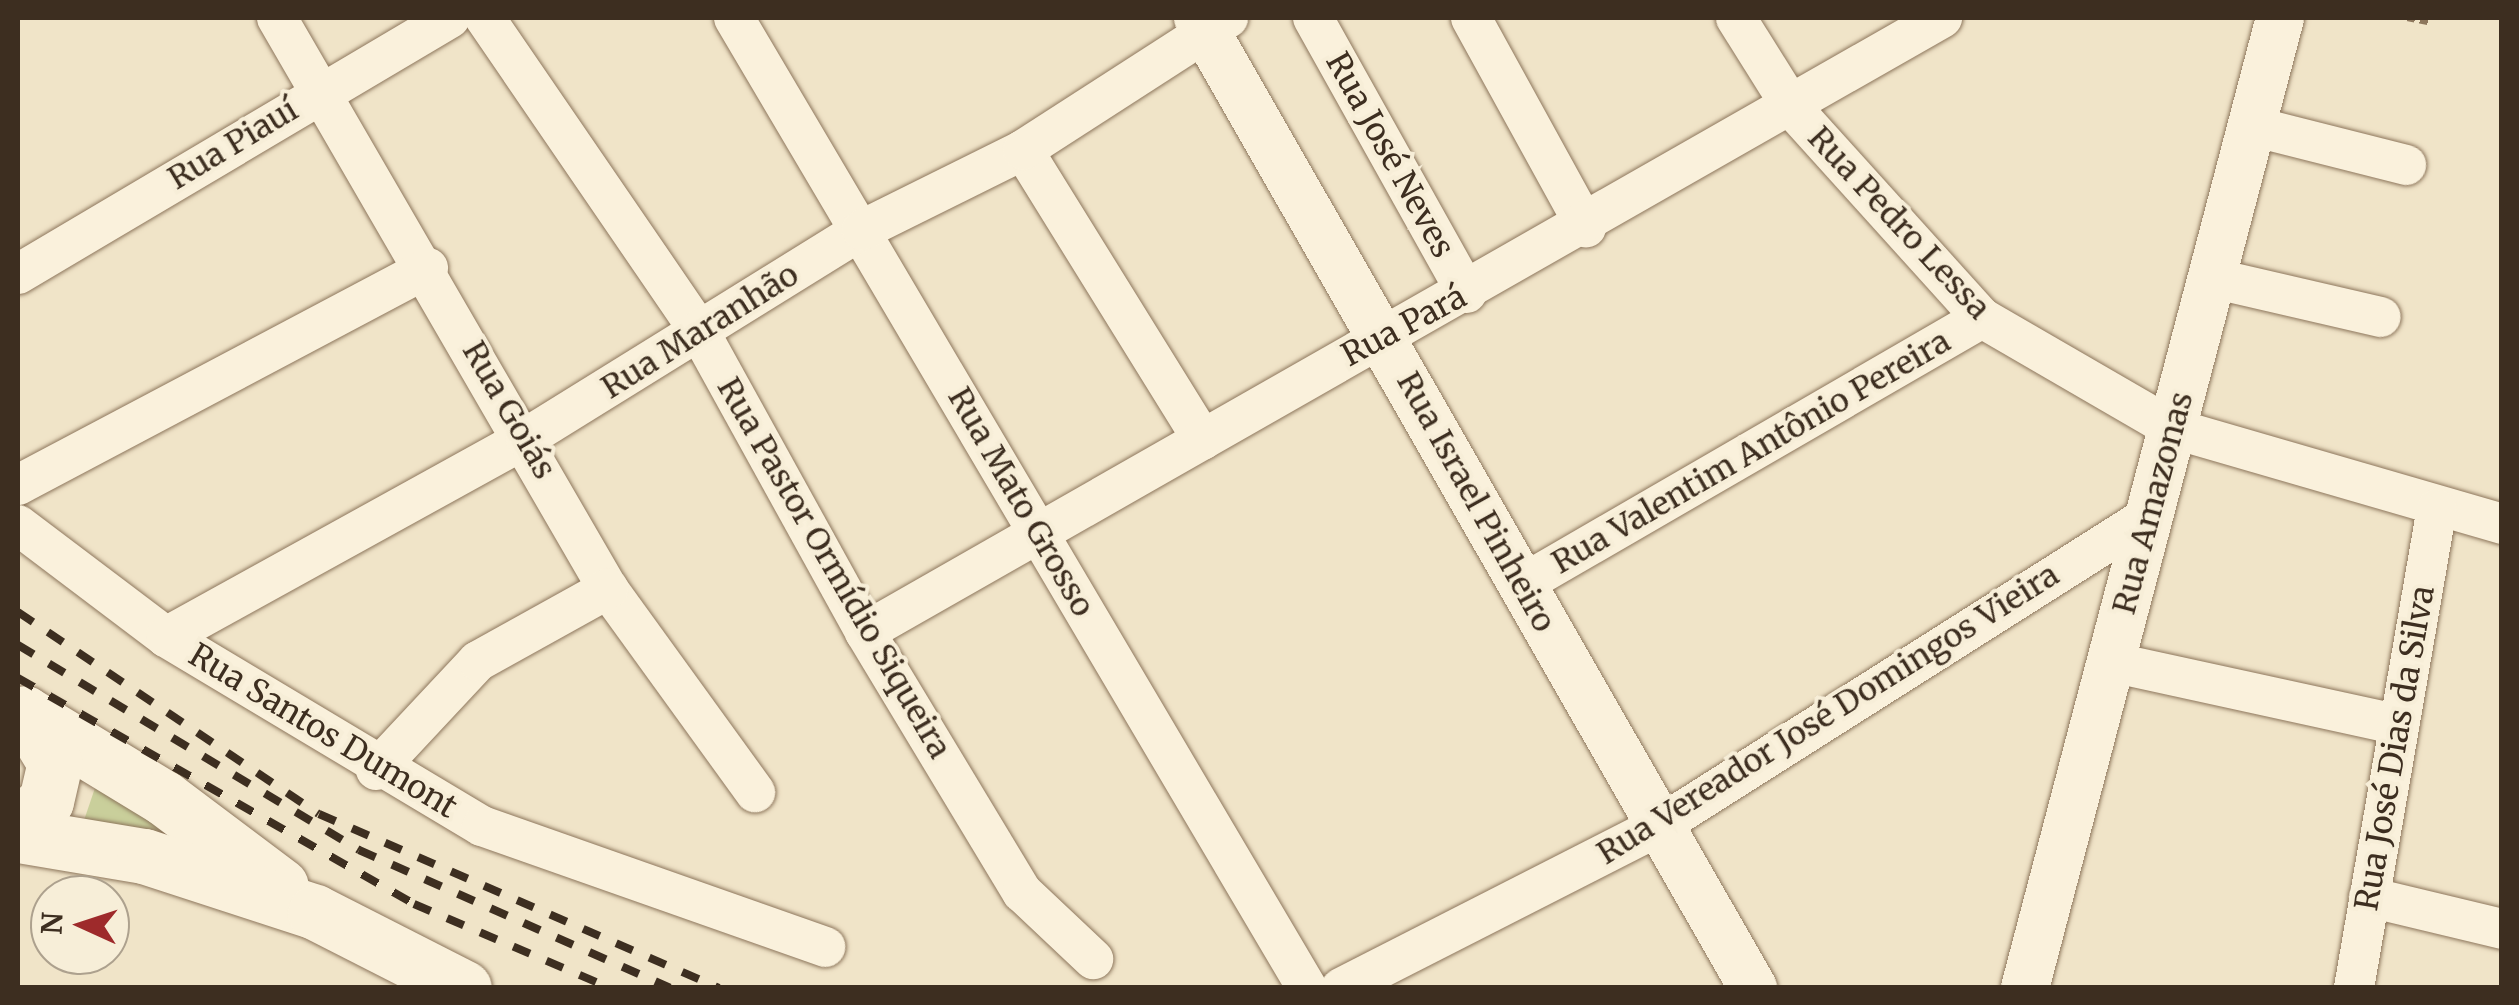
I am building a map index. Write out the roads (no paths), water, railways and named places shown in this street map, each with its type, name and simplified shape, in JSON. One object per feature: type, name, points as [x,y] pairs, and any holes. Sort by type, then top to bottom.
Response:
[{"type":"main road","points":[[18,825],[46,801],[56,763],[22,712]]},
{"type":"main road","points":[[22,712],[164,798],[315,912]]},
{"type":"main road","points":[[18,835],[144,856],[315,912],[464,988]]},
{"type":"street","name":"Rua Goiás","points":[[277,18],[428,268],[608,589],[754,792]]},
{"type":"street","name":"Rua Piauí","points":[[18,274],[450,18]]},
{"type":"street","name":"Rua Pastor Ormídio Siqueira","points":[[485,18],[699,331],[864,632],[1022,892],[1093,959]]},
{"type":"street","name":"Rua Mato Grosso","points":[[734,18],[1307,988]]},
{"type":"street","name":"Rua José Neves","points":[[1313,18],[1467,292]]},
{"type":"street","points":[[1471,18],[1586,227]]},
{"type":"street","name":"Rua Pedro Lessa","points":[[1736,18],[1793,109],[1982,318],[2172,428],[2437,510],[2502,524]]},
{"type":"street","name":"Rua Pará","points":[[864,632],[1384,336],[1586,227],[1793,109],[1942,18]]},
{"type":"street","name":"Rua Amazonas","points":[[2025,988],[2280,18]]},
{"type":"street","name":"Rua Maranhão","points":[[166,637],[526,438],[862,230],[1022,150],[1211,22]]},
{"type":"street","name":"Rua Israel Pinheiro","points":[[1211,22],[1521,585],[1754,988]]},
{"type":"street","points":[[2252,126],[2406,165]]},
{"type":"street","points":[[1022,150],[1203,440]]},
{"type":"street","points":[[18,485],[428,268]]},
{"type":"street","points":[[2212,278],[2381,316]]},
{"type":"street","name":"Rua Valentim Antônio Pereira","points":[[1521,585],[1982,318]]},
{"type":"street","name":"Rua José Dias da Silva","points":[[2354,988],[2437,510]]},
{"type":"street","name":"Rua Vereador José Domingos Vieira","points":[[1341,988],[1659,826],[2150,514]]},
{"type":"street","name":"Rua Santos Dumont","points":[[18,525],[166,637],[376,770],[482,826],[825,946]]},
{"type":"street","points":[[376,770],[478,661],[608,589]]},
{"type":"street","points":[[2110,662],[2399,725]]},
{"type":"street","points":[[2370,897],[2502,929]]},
{"type":"railway","points":[[18,612],[319,814],[719,988]]},
{"type":"railway","points":[[18,645],[359,850],[670,988]]},
{"type":"railway","points":[[18,678],[414,904],[610,988]]}]
